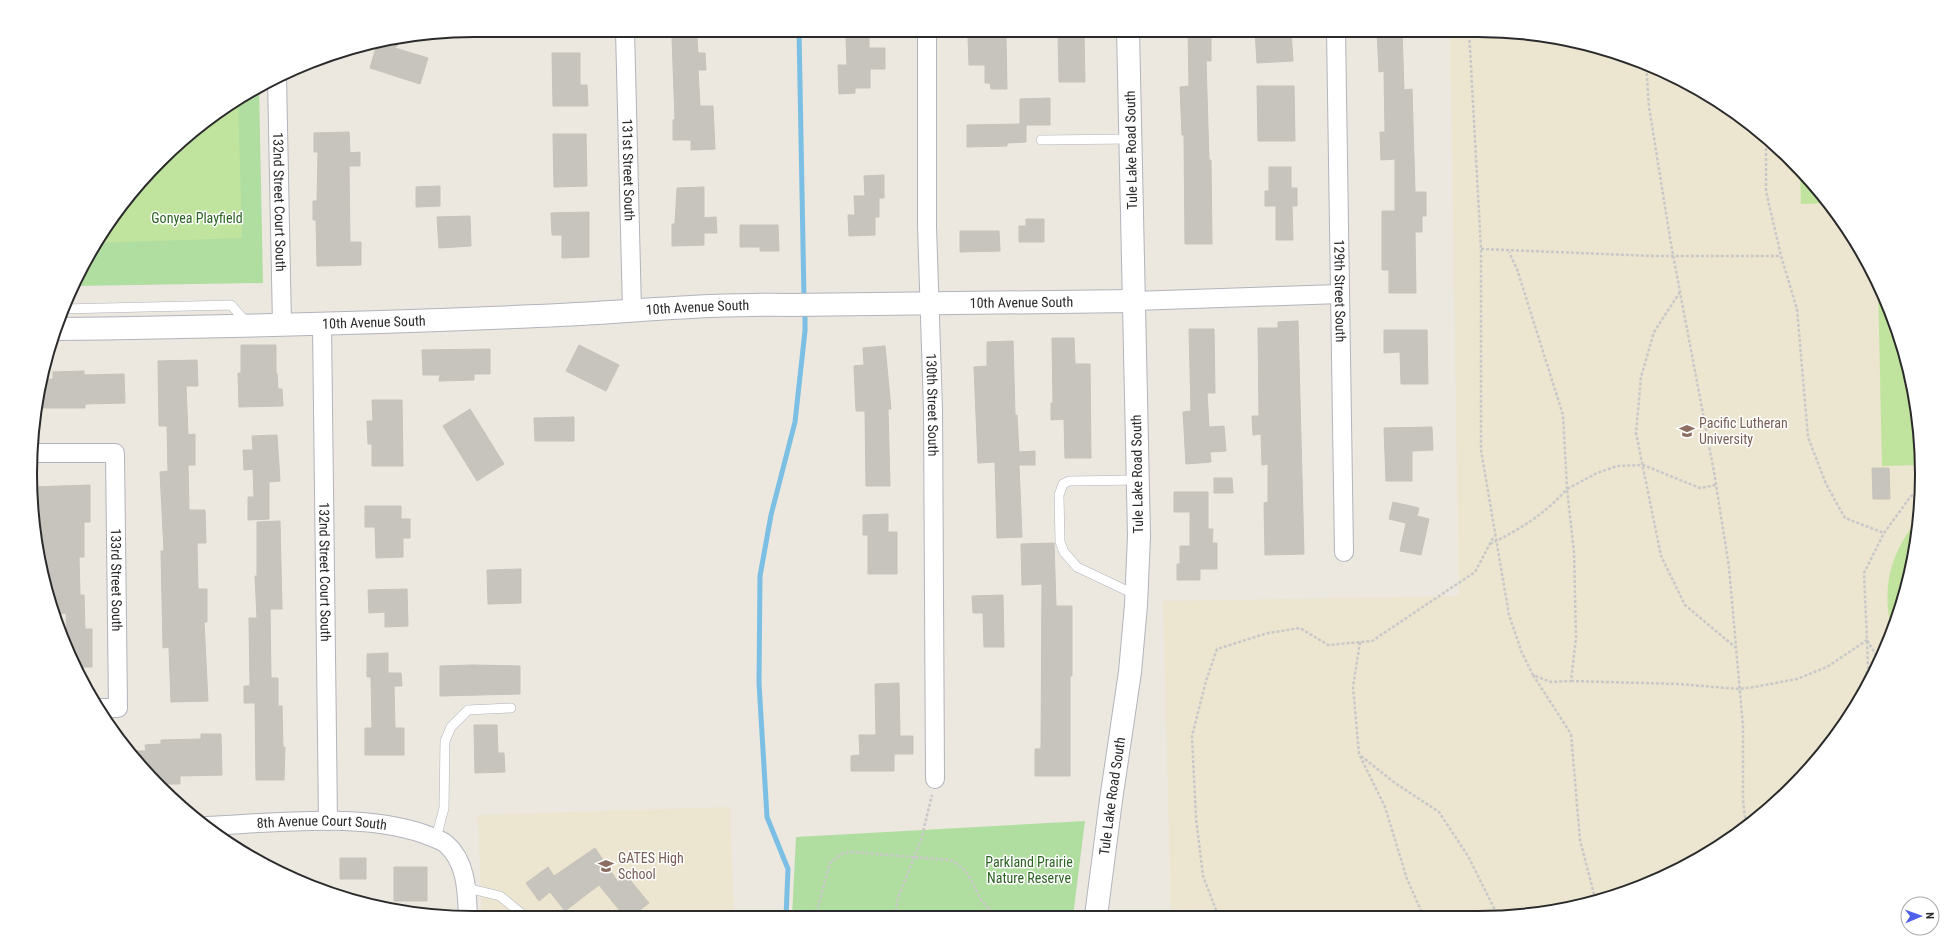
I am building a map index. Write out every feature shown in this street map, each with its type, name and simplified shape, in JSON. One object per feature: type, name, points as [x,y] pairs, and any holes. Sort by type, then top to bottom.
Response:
[{"type":"street","name":"131st Street South","points":[[625,37],[632,310]]},
{"type":"street","name":"130th Street South","points":[[927,37],[928,303],[933,409],[935,779]]},
{"type":"street","name":"Tule Lake Road South","points":[[1097,911],[1130,672],[1137,595],[1139,536],[1128,37]]},
{"type":"street","name":"129th Street South","points":[[1336,37],[1344,552]]},
{"type":"street","name":"132nd Street Court South","points":[[277,84],[282,325]]},
{"type":"street","name":"10th Avenue South","points":[[62,329],[322,324],[539,316],[748,304],[818,305],[1134,301],[1340,294]]},
{"type":"street","name":"132nd Street Court South","points":[[322,324],[328,821]]},
{"type":"street","name":"133rd Street South","points":[[38,453],[115,452],[118,708],[106,708]]},
{"type":"street","name":"8th Avenue Court South","points":[[215,826],[328,821],[371,823],[409,829],[436,838]]},
{"type":"street","points":[[436,838],[446,844],[459,862],[467,888],[468,911]]},
{"type":"lane","points":[[1041,140],[1130,139]]},
{"type":"lane","points":[[69,309],[231,305],[250,326]]},
{"type":"lane","points":[[1137,595],[1077,567],[1064,552],[1060,542],[1060,495],[1062,484],[1069,481],[1138,480]]},
{"type":"lane","points":[[436,838],[444,808],[445,741],[451,727],[468,710],[511,708]]},
{"type":"lane","points":[[467,888],[500,896],[518,911]]},
{"type":"path","points":[[1469,37],[1481,249],[1481,450],[1494,536],[1509,615],[1522,653],[1533,675],[1571,734],[1580,840],[1594,895]]},
{"type":"path","points":[[1647,71],[1649,107],[1671,244],[1716,485],[1728,567],[1743,727],[1743,800],[1745,820]]},
{"type":"path","points":[[1766,145],[1766,191],[1781,256],[1797,309],[1808,436],[1826,484],[1844,518],[1884,533]]},
{"type":"path","points":[[1481,249],[1509,252],[1654,256],[1781,256]]},
{"type":"path","points":[[1509,252],[1517,269],[1563,415],[1567,489],[1574,552],[1576,638],[1571,681]]},
{"type":"path","points":[[1680,291],[1654,332],[1641,377],[1636,433],[1661,556],[1685,605],[1736,648]]},
{"type":"path","points":[[1490,544],[1521,529],[1559,498],[1567,489],[1597,473],[1617,466],[1643,465],[1700,488],[1716,485]]},
{"type":"path","points":[[1866,674],[1868,668],[1864,573],[1884,533],[1911,496],[1914,495]]},
{"type":"path","points":[[1216,911],[1203,876],[1196,818],[1192,736],[1206,681],[1217,649],[1268,634],[1300,628],[1328,645],[1372,641],[1475,572],[1494,536]]},
{"type":"path","points":[[1533,675],[1551,682],[1571,681],[1679,684],[1739,689],[1790,680],[1809,674],[1827,667],[1867,640]]},
{"type":"path","points":[[1867,640],[1876,655]]},
{"type":"path","points":[[1360,642],[1353,687],[1359,754],[1384,807],[1407,880],[1421,911]]},
{"type":"path","points":[[1359,754],[1395,783],[1439,812],[1468,856],[1495,910]]},
{"type":"path","points":[[896,911],[898,898],[927,819],[935,779]]},
{"type":"path","points":[[817,911],[830,863],[840,854],[852,852],[950,860],[963,868],[969,875],[980,897],[992,911]]},
{"type":"shaded area","name":"Pacific Lutheran University","points":[[1450,37],[1507,38],[1563,45],[1618,60],[1645,70],[1697,96],[1721,111],[1766,145],[1787,165],[1825,208],[1841,231],[1870,281],[1882,307],[1892,334],[1907,389],[1914,445],[1915,474],[1914,503],[1907,559],[1892,614],[1882,641],[1856,692],[1825,740],[1787,783],[1744,821],[1721,837],[1671,866],[1645,878],[1591,896],[1563,903],[1507,910],[1171,910],[1163,601],[1459,596]]},
{"type":"shaded area","name":"GATES High School","points":[[730,807],[734,911],[482,911],[478,815]]},
{"type":"green space","name":"Gonyea Playfield","points":[[259,94],[263,283],[80,286],[111,231],[145,186],[186,145],[208,127]]},
{"type":"green space","points":[[238,106],[242,238],[104,243],[127,208],[165,165],[208,127]]},
{"type":"green space","points":[[1800,179],[1821,203],[1801,204]]},
{"type":"green space","points":[[1878,299],[1892,334],[1907,389],[1914,445],[1915,465],[1882,466]]},
{"type":"green space","points":[[1911,528],[1907,559],[1890,620],[1887,600],[1890,572],[1900,546]]},
{"type":"green space","name":"Parkland Prairie Nature Reserve","points":[[1085,821],[1074,911],[792,911],[796,837]]},
{"type":"building","points":[[697,37],[698,53],[705,53],[706,70],[698,70],[700,106],[713,106],[715,149],[691,150],[691,140],[673,140],[673,120],[675,119],[672,38]]},
{"type":"building","points":[[846,37],[869,37],[869,48],[885,48],[885,69],[870,69],[870,88],[855,88],[855,93],[839,94],[838,65],[847,65]]},
{"type":"building","points":[[968,37],[1006,37],[1007,89],[991,89],[990,83],[985,83],[985,65],[969,65]]},
{"type":"building","points":[[1058,37],[1084,37],[1085,82],[1059,82]]},
{"type":"building","points":[[1188,37],[1211,37],[1211,61],[1206,61],[1209,160],[1211,160],[1212,244],[1185,244],[1184,135],[1182,135],[1180,87],[1189,86]]},
{"type":"building","points":[[1255,37],[1291,37],[1293,61],[1257,63]]},
{"type":"building","points":[[1377,37],[1402,37],[1404,90],[1412,89],[1415,192],[1426,192],[1426,216],[1422,216],[1422,232],[1415,232],[1416,293],[1389,293],[1389,270],[1382,270],[1382,211],[1395,211],[1395,159],[1381,160],[1380,132],[1385,132],[1384,71],[1379,72]]},
{"type":"building","points":[[400,44],[395,48],[428,58],[420,84],[370,68],[376,48],[389,45]]},
{"type":"building","points":[[552,53],[580,53],[580,85],[587,85],[588,106],[553,106]]},
{"type":"building","points":[[1257,86],[1294,86],[1295,141],[1258,141]]},
{"type":"building","points":[[1050,98],[1050,125],[1026,125],[1026,142],[1007,143],[1007,146],[967,147],[967,125],[1020,124],[1020,99]]},
{"type":"building","points":[[349,132],[350,153],[360,152],[360,166],[349,166],[350,242],[361,242],[361,265],[317,266],[316,220],[313,220],[313,201],[317,201],[318,152],[314,152],[314,133]]},
{"type":"building","points":[[553,134],[586,134],[587,186],[554,187]]},
{"type":"building","points":[[1269,167],[1291,167],[1291,188],[1297,188],[1297,206],[1292,206],[1293,240],[1276,240],[1276,206],[1265,206],[1265,191],[1269,191]]},
{"type":"building","points":[[884,175],[884,198],[879,198],[879,217],[875,217],[875,235],[849,236],[848,215],[855,215],[854,196],[865,196],[864,176]]},
{"type":"building","points":[[440,186],[440,206],[416,207],[416,187]]},
{"type":"building","points":[[704,187],[704,218],[716,217],[717,233],[704,233],[704,245],[672,246],[672,224],[675,224],[677,188]]},
{"type":"building","points":[[589,212],[589,257],[562,258],[562,235],[552,235],[551,213]]},
{"type":"building","points":[[470,216],[471,246],[439,248],[437,217]]},
{"type":"building","points":[[1026,219],[1044,219],[1044,242],[1019,242],[1019,226],[1026,226]]},
{"type":"building","points":[[740,225],[778,225],[779,251],[760,251],[760,247],[740,247]]},
{"type":"building","points":[[960,231],[999,231],[1000,251],[960,252]]},
{"type":"building","points":[[1298,321],[1304,554],[1265,555],[1264,503],[1268,502],[1268,464],[1262,465],[1261,434],[1253,435],[1252,416],[1259,416],[1258,328],[1278,328],[1278,322]]},
{"type":"building","points":[[1189,329],[1214,329],[1215,393],[1207,393],[1209,427],[1224,426],[1226,451],[1210,452],[1211,462],[1186,464],[1183,412],[1191,411]]},
{"type":"building","points":[[1384,330],[1427,330],[1428,384],[1401,384],[1400,352],[1384,353]]},
{"type":"building","points":[[1052,338],[1074,338],[1075,364],[1090,364],[1091,458],[1065,458],[1064,419],[1051,420],[1051,403],[1053,403]]},
{"type":"building","points":[[1013,341],[1015,415],[1017,415],[1019,452],[1035,451],[1035,465],[1019,465],[1022,537],[997,538],[995,462],[978,463],[974,367],[987,366],[987,342]]},
{"type":"building","points":[[241,345],[276,345],[276,373],[278,389],[282,389],[283,406],[239,407],[238,373],[241,373]]},
{"type":"building","points":[[579,345],[619,365],[606,391],[566,371]]},
{"type":"building","points":[[885,346],[891,409],[888,409],[890,486],[866,486],[865,411],[856,411],[854,366],[864,365],[863,348]]},
{"type":"building","points":[[490,349],[490,374],[474,374],[474,380],[439,381],[440,375],[423,375],[422,350]]},
{"type":"building","points":[[197,360],[198,386],[186,386],[188,435],[195,434],[195,465],[188,465],[189,510],[205,510],[206,543],[197,543],[198,589],[207,589],[207,622],[204,622],[208,701],[171,702],[169,647],[163,648],[161,551],[164,551],[160,472],[168,471],[167,426],[159,426],[158,361]]},
{"type":"building","points":[[84,371],[84,375],[124,374],[125,403],[85,404],[85,408],[42,408],[47,379],[53,379],[53,372]]},
{"type":"building","points":[[372,400],[402,400],[403,466],[372,466],[372,444],[368,444],[367,421],[373,421]]},
{"type":"building","points":[[470,409],[504,464],[477,481],[443,426]]},
{"type":"building","points":[[574,417],[574,441],[535,441],[534,418]]},
{"type":"building","points":[[1432,427],[1433,450],[1412,451],[1412,481],[1386,481],[1384,428]]},
{"type":"building","points":[[277,435],[280,481],[269,482],[269,519],[248,520],[248,497],[254,497],[253,469],[244,470],[243,450],[253,450],[252,436]]},
{"type":"building","points":[[1872,468],[1889,468],[1890,499],[1873,499]]},
{"type":"building","points":[[1214,478],[1232,478],[1233,493],[1214,493]]},
{"type":"building","points":[[90,485],[90,522],[84,522],[84,557],[79,557],[80,595],[84,595],[85,629],[92,629],[92,667],[82,667],[67,632],[66,613],[60,613],[45,559],[37,487]]},
{"type":"building","points":[[1174,492],[1208,492],[1208,529],[1213,529],[1212,543],[1217,543],[1217,569],[1200,569],[1200,580],[1177,580],[1177,564],[1180,564],[1180,546],[1190,546],[1190,512],[1174,512]]},
{"type":"building","points":[[1393,502],[1419,508],[1417,516],[1429,519],[1421,555],[1400,551],[1406,523],[1389,519]]},
{"type":"building","points":[[365,506],[401,506],[401,519],[410,519],[410,538],[403,538],[403,557],[376,558],[375,527],[365,527]]},
{"type":"building","points":[[888,514],[888,532],[897,532],[897,574],[868,574],[868,535],[863,535],[863,515]]},
{"type":"building","points":[[280,521],[282,609],[270,609],[271,678],[278,678],[278,706],[282,706],[283,747],[285,747],[284,780],[256,780],[255,703],[244,703],[244,686],[250,686],[249,618],[257,618],[255,576],[257,576],[257,522]]},
{"type":"building","points":[[1054,543],[1056,606],[1072,606],[1070,776],[1035,776],[1035,749],[1041,749],[1042,584],[1022,585],[1021,544]]},
{"type":"building","points":[[521,569],[521,603],[488,604],[487,570]]},
{"type":"building","points":[[407,589],[408,626],[385,627],[385,612],[369,613],[368,590]]},
{"type":"building","points":[[1003,595],[1004,647],[984,647],[983,613],[973,613],[972,596]]},
{"type":"building","points":[[388,653],[388,673],[401,673],[402,686],[394,686],[395,728],[404,728],[404,755],[365,755],[365,728],[372,728],[371,677],[367,677],[367,654]]},
{"type":"building","points":[[440,666],[520,666],[520,694],[440,696]]},
{"type":"building","points":[[899,683],[900,736],[913,736],[913,754],[894,754],[894,771],[851,771],[851,756],[860,755],[859,735],[876,735],[875,684]]},
{"type":"building","points":[[474,725],[497,725],[498,753],[504,753],[505,772],[475,773]]},
{"type":"building","points":[[201,734],[221,734],[222,775],[180,776],[180,784],[166,784],[136,751],[146,751],[145,745],[161,744],[161,740],[201,739]]},
{"type":"building","points":[[595,848],[618,882],[626,875],[649,903],[639,911],[620,911],[599,885],[565,911],[550,892],[539,901],[526,883],[548,867],[554,876]]},
{"type":"building","points":[[340,858],[366,858],[366,879],[340,879]]},
{"type":"building","points":[[394,867],[427,867],[427,901],[394,901]]},
{"type":"waterway","points":[[799,37],[804,299]]},
{"type":"waterway","points":[[786,911],[788,869],[767,817],[759,683],[760,576],[771,515],[795,422],[805,331],[805,309]]},
{"type":"place","name":"Pacific Lutheran University","points":[[1687,431]]},
{"type":"place","name":"GATES High School","points":[[606,866]]}]
